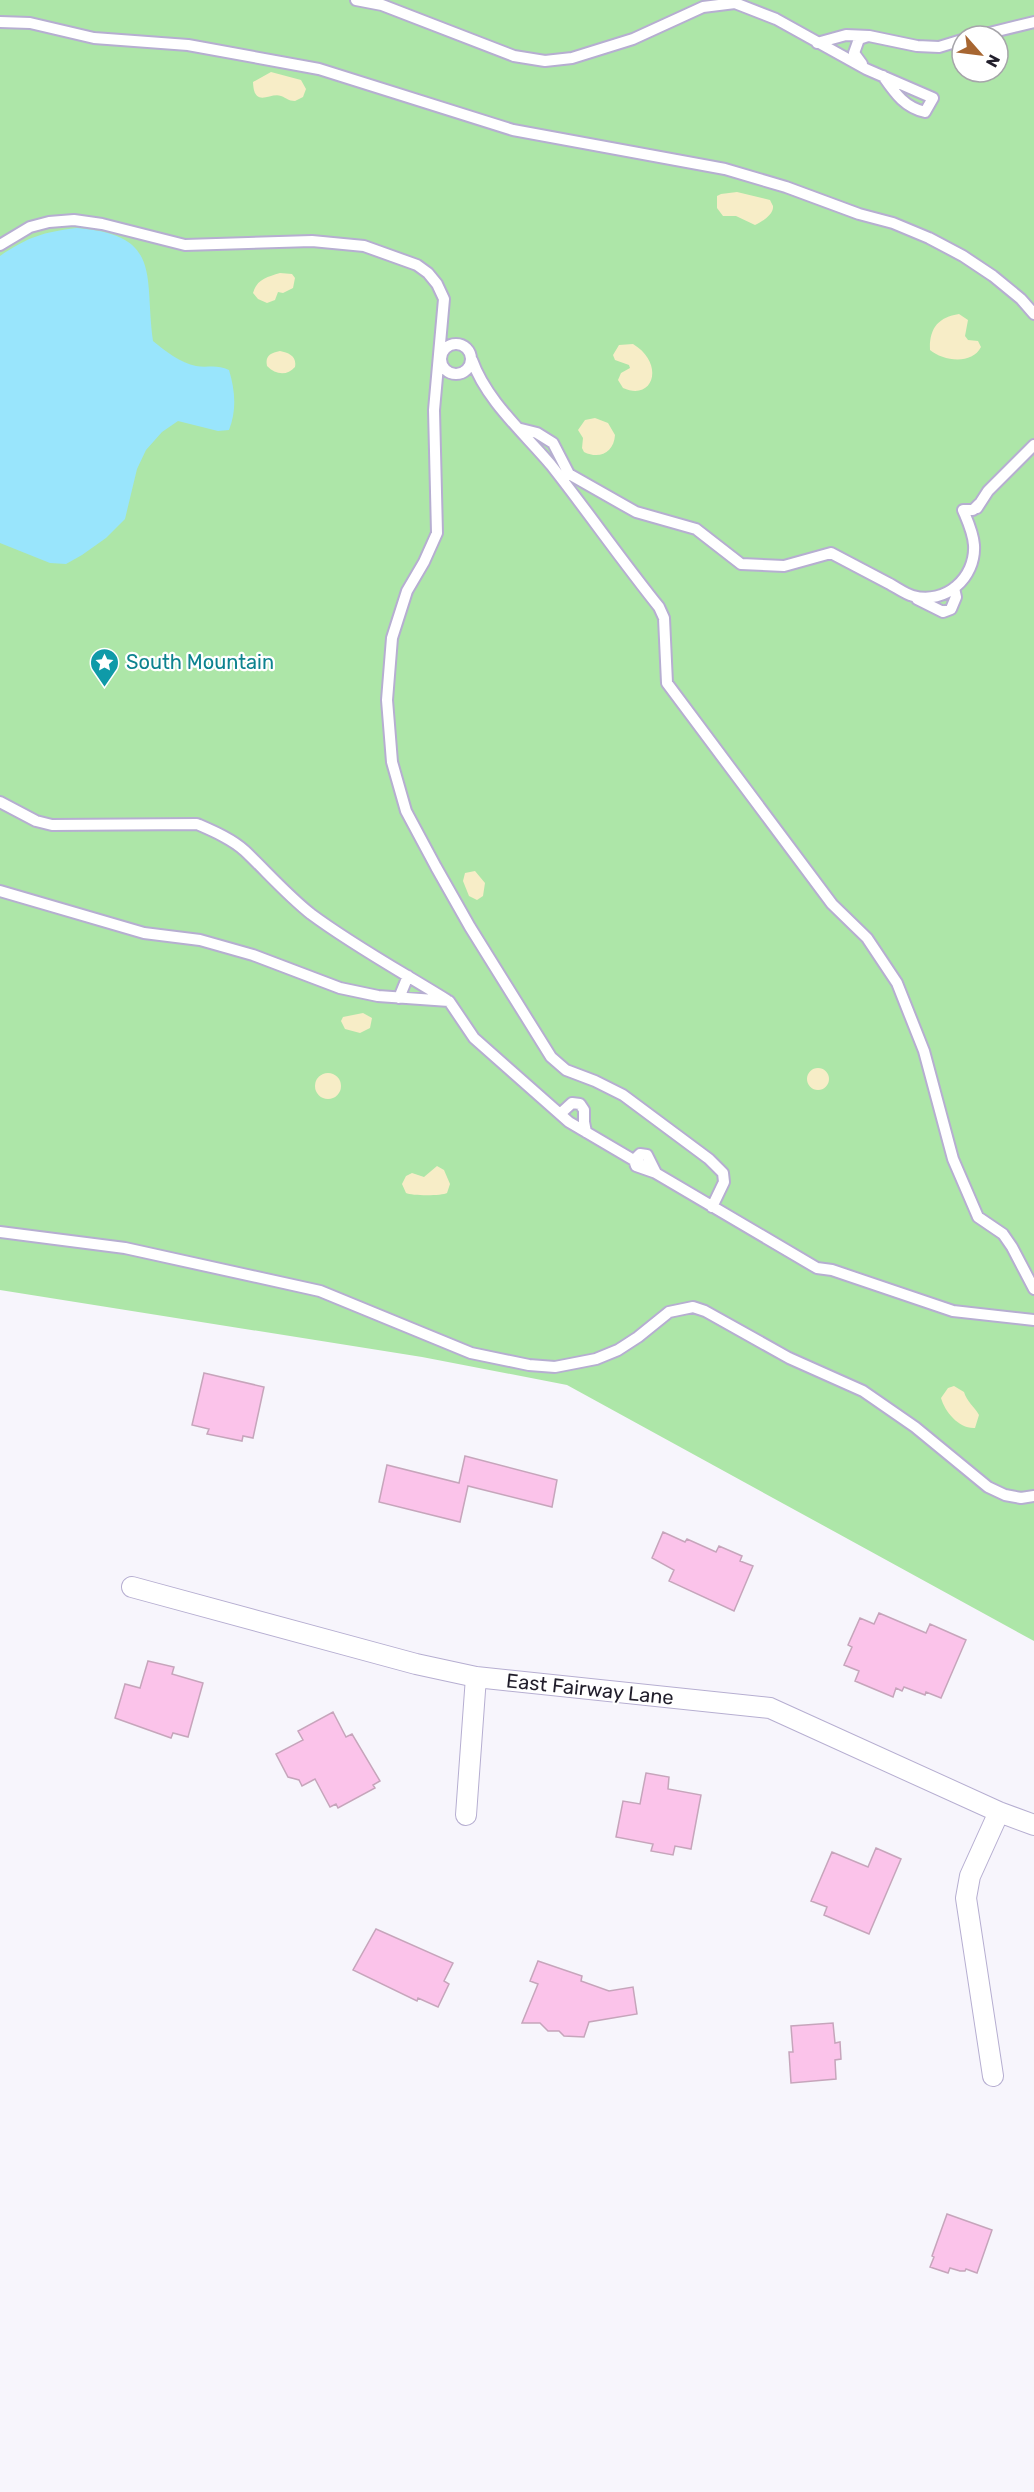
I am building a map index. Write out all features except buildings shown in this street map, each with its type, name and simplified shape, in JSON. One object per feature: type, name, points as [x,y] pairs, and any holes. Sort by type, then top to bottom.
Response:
[{"type":"street","name":"East Fairway Lane","points":[[132,1587],[416,1664],[476,1677],[770,1708],[999,1812],[1034,1824]]},
{"type":"street","points":[[466,1815],[476,1677]]},
{"type":"street","points":[[993,2076],[966,1898],[970,1876],[999,1812]]},
{"type":"lane","points":[[356,0],[382,6],[514,56],[544,61],[572,58],[633,39],[704,7],[735,3],[776,19],[817,43],[883,76]]},
{"type":"lane","points":[[0,22],[30,23],[94,38],[188,45],[319,69],[513,130],[725,169],[786,187],[929,238],[963,256],[993,276],[1021,299],[1034,314]]},
{"type":"lane","points":[[1010,28],[1034,22]]},
{"type":"lane","points":[[817,43],[846,35],[869,36],[917,46],[939,46],[950,43]]},
{"type":"lane","points":[[866,69],[854,53],[859,39],[869,36]]},
{"type":"lane","points":[[0,245],[30,227],[49,222],[74,220],[102,224],[185,245],[312,240],[364,246],[403,259],[428,273],[437,284],[444,299],[442,327],[444,372],[435,410],[437,532],[424,562],[407,591],[399,614],[392,638],[387,700],[392,762],[406,811],[476,937],[551,1057],[566,1070],[623,1095],[709,1159],[723,1173],[724,1182],[712,1207]]},
{"type":"lane","points":[[442,327],[450,338],[469,350],[472,367],[522,431],[529,447],[549,463]]},
{"type":"lane","points":[[444,372],[441,355],[447,346],[461,344]]},
{"type":"lane","points":[[444,372],[459,374],[472,367]]},
{"type":"lane","points":[[522,431],[537,440],[554,443],[569,474],[636,512],[696,529],[741,564],[784,566],[831,553],[943,612],[951,609],[956,597],[954,588]]},
{"type":"lane","points":[[537,440],[549,463],[659,607],[664,618],[667,682],[832,904],[867,938],[897,983],[924,1051],[953,1159],[978,1217],[1003,1234],[1034,1289]]},
{"type":"lane","points":[[912,596],[931,598],[954,588],[970,569],[974,548],[972,531],[963,510],[972,510],[979,504],[988,491],[1034,445]]},
{"type":"lane","points":[[0,802],[36,821],[52,825],[197,824],[207,829],[244,850],[269,878],[310,913],[353,944],[449,1002],[474,1038],[560,1114],[712,1207],[817,1268],[832,1270],[953,1311],[1034,1320]]},
{"type":"lane","points":[[0,891],[144,933],[200,940],[253,955],[340,988],[378,996],[449,1002]]},
{"type":"lane","points":[[399,998],[408,976]]},
{"type":"lane","points":[[560,1114],[572,1103],[580,1104],[584,1110],[586,1132]]},
{"type":"lane","points":[[0,1232],[125,1248],[320,1291],[471,1353],[529,1365],[555,1367],[596,1359],[618,1350],[669,1312],[693,1307],[705,1311],[789,1359],[863,1391],[915,1427],[988,1487],[1005,1495],[1021,1498],[1034,1496]]},
{"type":"green space","points":[[0,0],[1034,0],[1034,1641],[567,1385],[422,1357],[0,1290]]},
{"type":"sand","points":[[271,72],[301,80],[306,89],[303,97],[295,101],[277,95],[263,98],[256,95],[253,82]]},
{"type":"sand","points":[[737,192],[770,200],[773,206],[772,212],[755,225],[736,216],[723,216],[717,208],[717,196]]},
{"type":"sand","points":[[280,273],[292,274],[295,278],[293,288],[283,293],[278,292],[275,300],[267,303],[258,299],[253,293],[257,285],[267,277]]},
{"type":"sand","points":[[959,314],[968,320],[965,336],[968,340],[978,341],[981,347],[977,353],[964,359],[942,357],[930,350],[933,330],[940,321]]},
{"type":"sand","points":[[633,344],[643,352],[652,370],[652,378],[648,385],[642,390],[634,391],[623,388],[618,380],[621,373],[630,368],[629,365],[615,360],[613,355],[619,345]]},
{"type":"sand","points":[[280,351],[289,354],[295,360],[295,367],[289,372],[278,373],[267,366],[269,356]]},
{"type":"sand","points":[[595,418],[608,423],[615,435],[612,446],[601,455],[584,452],[583,438],[578,430],[585,420]]},
{"type":"sand","points":[[475,871],[485,883],[483,896],[477,900],[469,896],[463,881],[465,873]]},
{"type":"sand","points":[[363,1013],[372,1018],[370,1028],[360,1033],[345,1029],[341,1021],[343,1017]]},
{"type":"sand","points":[[818,1068],[826,1071],[829,1079],[826,1087],[818,1090],[810,1087],[807,1079],[810,1071]]},
{"type":"sand","points":[[328,1073],[337,1077],[341,1086],[337,1095],[328,1099],[319,1095],[315,1086],[319,1077]]},
{"type":"sand","points":[[437,1166],[444,1170],[450,1184],[447,1193],[414,1195],[406,1193],[402,1184],[406,1176],[412,1173],[424,1177]]},
{"type":"sand","points":[[954,1386],[964,1392],[979,1415],[975,1428],[958,1423],[943,1403],[941,1398],[948,1388]]},
{"type":"water","points":[[77,228],[105,232],[124,239],[136,249],[144,262],[148,278],[153,341],[173,356],[190,364],[229,370],[234,392],[234,408],[229,430],[218,431],[178,421],[162,432],[146,450],[137,469],[125,519],[106,538],[66,564],[50,563],[0,543],[0,256],[36,236]]},
{"type":"place","name":"South Mountain","points":[[105,688]]}]
